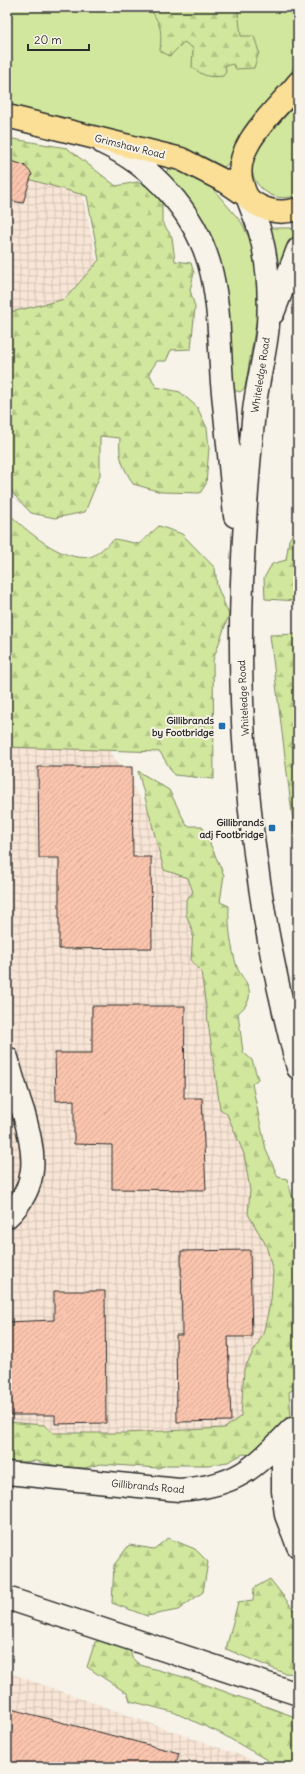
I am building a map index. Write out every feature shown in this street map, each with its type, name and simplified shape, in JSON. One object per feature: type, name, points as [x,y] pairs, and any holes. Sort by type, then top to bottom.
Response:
[{"type":"main road","points":[[247,197],[241,179],[241,163],[245,148],[254,134],[298,83]]},
{"type":"main road","name":"Grimshaw Road","points":[[7,116],[181,159],[226,182],[260,207],[275,212],[288,212],[298,209]]},
{"type":"street","points":[[91,137],[123,153],[156,178],[185,215],[203,246],[213,284],[242,581]]},
{"type":"street","name":"Whiteledge Road","points":[[247,197],[261,236],[269,282],[268,325],[257,385],[250,454],[242,581],[240,647],[245,750],[256,856],[271,948],[298,1068]]},
{"type":"street","name":"Whiteledge Road","points":[[268,325],[298,249]]},
{"type":"street","points":[[7,1058],[29,1134],[33,1159],[27,1189],[20,1203],[7,1217]]},
{"type":"street","points":[[295,1424],[284,1461],[283,1491],[286,1515],[298,1546]]},
{"type":"street","name":"Gillibrands Road","points":[[7,1472],[178,1490],[202,1488],[224,1483],[242,1474],[261,1461],[295,1424]]},
{"type":"street","points":[[7,1598],[298,1694]]},
{"type":"shaded area","points":[[7,148],[76,166],[104,294],[7,313]]},
{"type":"shaded area","points":[[7,590],[208,904],[298,1318],[228,1446],[7,1438]]},
{"type":"shaded area","points":[[7,1672],[262,1763],[267,1767],[7,1767]]},
{"type":"green space","points":[[7,7],[298,7],[298,59],[286,82],[239,138],[228,164],[224,167],[204,157],[168,144],[7,104]]},
{"type":"green space","points":[[149,7],[239,7],[238,11],[241,36],[254,36],[259,52],[254,68],[236,69],[233,64],[225,66],[226,72],[223,76],[214,77],[203,74],[192,67],[193,48],[184,42],[170,56],[160,51],[160,28]]},
{"type":"green space","points":[[298,101],[298,195],[286,198],[277,197],[266,192],[256,181],[252,169],[255,157],[261,145]]},
{"type":"green space","points":[[7,138],[67,148],[116,186],[137,182],[151,188],[162,203],[162,222],[172,237],[175,261],[191,263],[194,273],[190,290],[195,307],[191,349],[171,350],[166,361],[157,361],[149,373],[156,387],[180,392],[197,407],[207,428],[209,448],[206,484],[200,493],[161,492],[133,484],[122,462],[120,438],[100,436],[100,475],[85,512],[55,518],[31,513],[14,495],[7,481],[7,443],[12,422],[10,396],[7,392],[7,313],[65,299],[99,260],[87,196],[7,173]]},
{"type":"green space","points":[[169,166],[174,166],[205,182],[214,190],[242,223],[252,244],[258,267],[258,312],[245,388],[240,392],[233,390],[224,303],[166,173]]},
{"type":"green space","points":[[291,228],[294,234],[282,266],[278,267],[270,229]]},
{"type":"green space","points":[[7,512],[34,535],[56,550],[67,555],[79,557],[93,556],[115,539],[139,544],[159,526],[182,534],[215,568],[217,586],[229,615],[213,660],[214,779],[174,775],[160,752],[7,747]]},
{"type":"green space","points":[[298,524],[298,601],[265,599],[264,578],[272,564],[286,560],[289,540]]},
{"type":"green space","points":[[298,634],[298,862],[270,635]]},
{"type":"green space","points":[[138,771],[169,790],[187,826],[202,826],[224,875],[220,902],[229,906],[230,937],[233,952],[238,971],[249,989],[248,1002],[238,1013],[243,1052],[252,1060],[258,1079],[252,1084],[266,1150],[278,1177],[287,1179],[298,1216],[298,1387],[289,1392],[291,1416],[288,1428],[280,1434],[270,1435],[268,1444],[251,1455],[243,1454],[228,1462],[208,1465],[167,1465],[158,1468],[100,1464],[85,1468],[61,1467],[36,1461],[7,1463],[7,1422],[44,1425],[53,1433],[125,1433],[225,1428],[241,1416],[244,1369],[263,1334],[271,1300],[273,1272],[266,1245],[248,1214],[250,1190],[244,1154],[227,1114],[220,1109],[201,971],[191,960],[193,932],[186,914],[186,900],[193,892],[188,878],[164,870]]},
{"type":"green space","points":[[168,1538],[195,1549],[208,1562],[203,1592],[178,1610],[147,1616],[112,1603],[114,1565],[129,1545],[154,1549]]},
{"type":"green space","points":[[270,1579],[298,1615],[298,1674],[284,1673],[226,1649],[238,1602],[253,1600],[254,1588]]},
{"type":"green space","points":[[110,1637],[128,1642],[132,1658],[140,1665],[187,1678],[298,1718],[298,1767],[275,1767],[267,1760],[220,1733],[173,1712],[130,1701],[128,1694],[87,1667],[95,1642]]},
{"type":"building","points":[[11,161],[24,165],[32,174],[23,203],[7,200],[7,177]]},
{"type":"building","points":[[38,767],[132,767],[133,857],[151,857],[152,948],[59,949],[59,858],[39,858]]},
{"type":"building","points":[[92,1006],[185,1006],[184,1098],[202,1098],[206,1190],[112,1189],[112,1145],[74,1144],[74,1100],[56,1101],[55,1053],[92,1053]]},
{"type":"building","points":[[250,1250],[252,1337],[228,1337],[231,1421],[177,1422],[176,1335],[182,1335],[181,1251]]},
{"type":"building","points":[[54,1291],[105,1291],[106,1423],[55,1424],[55,1415],[7,1415],[7,1322],[54,1320]]},
{"type":"building","points":[[7,1708],[179,1753],[175,1767],[7,1767]]},
{"type":"place","name":"Gillibrands by Footbridge","points":[[222,726]]},
{"type":"place","name":"Gillibrands adj Footbridge","points":[[272,828]]}]
